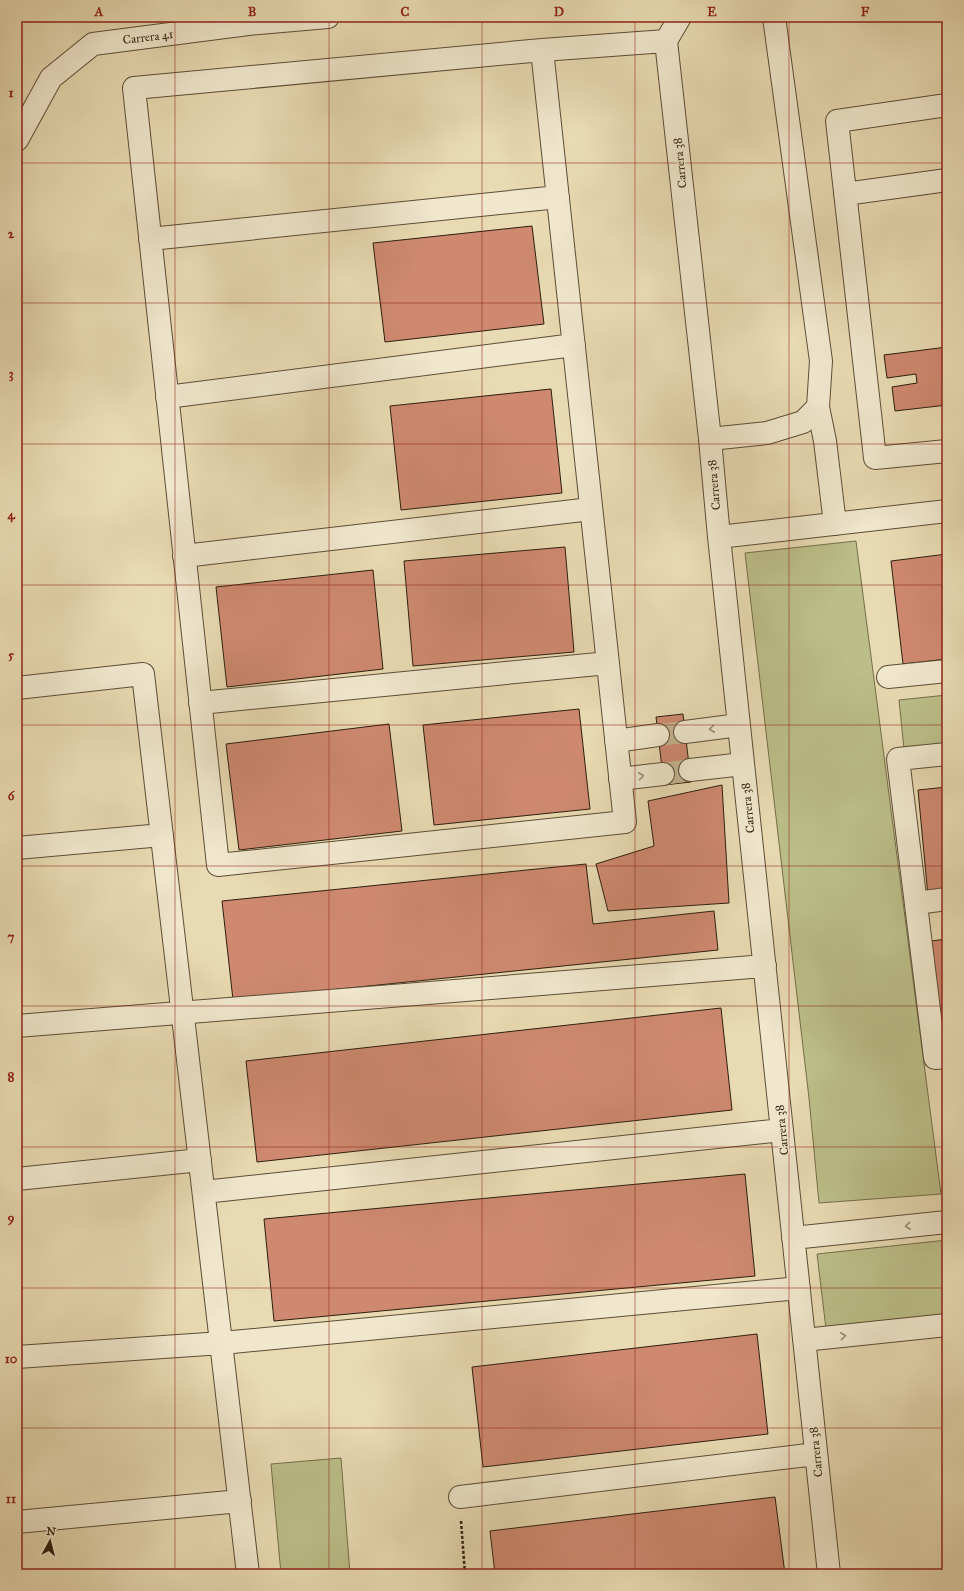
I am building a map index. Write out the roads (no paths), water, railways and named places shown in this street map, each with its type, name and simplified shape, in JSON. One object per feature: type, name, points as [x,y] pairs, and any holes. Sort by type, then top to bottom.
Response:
[{"type":"street","name":"Carrera 41","points":[[17,140],[51,78],[93,44],[248,24],[328,17]]},
{"type":"street","points":[[542,50],[625,822],[218,865],[134,88],[542,50],[667,32],[680,17]]},
{"type":"street","points":[[774,17],[821,361],[818,407],[825,441],[835,524]]},
{"type":"street","name":"Carrera 38","points":[[667,32],[829,1574]]},
{"type":"street","points":[[947,105],[837,121],[844,194],[875,458],[947,451]]},
{"type":"street","points":[[844,194],[947,180]]},
{"type":"street","points":[[150,239],[558,198]]},
{"type":"street","points":[[167,397],[574,345]]},
{"type":"street","points":[[710,440],[767,433],[803,422],[818,407]]},
{"type":"street","points":[[184,556],[591,509]]},
{"type":"street","points":[[719,537],[947,511]]},
{"type":"street","points":[[200,703],[608,663]]},
{"type":"street","points":[[888,677],[947,671]]},
{"type":"street","points":[[17,688],[143,674],[248,1574]]},
{"type":"street","points":[[685,732],[739,725]]},
{"type":"street","points":[[616,740],[658,736]]},
{"type":"street","points":[[947,754],[898,759],[935,1058],[947,1057]]},
{"type":"street","points":[[690,770],[743,764]]},
{"type":"street","points":[[620,779],[663,774]]},
{"type":"street","points":[[17,848],[162,835]]},
{"type":"street","points":[[916,903],[947,899]]},
{"type":"street","points":[[17,1026],[183,1014],[765,966]]},
{"type":"street","points":[[204,1192],[782,1130]]},
{"type":"street","points":[[17,1179],[200,1160]]},
{"type":"street","points":[[793,1238],[947,1222]]},
{"type":"street","points":[[17,1357],[222,1343],[799,1288]]},
{"type":"street","points":[[804,1340],[947,1325]]},
{"type":"street","points":[[460,1497],[816,1454]]},
{"type":"street","points":[[17,1522],[240,1501]]},
{"type":"tunnel","points":[[658,735],[685,732]]},
{"type":"tunnel","points":[[663,774],[690,770]]}]
